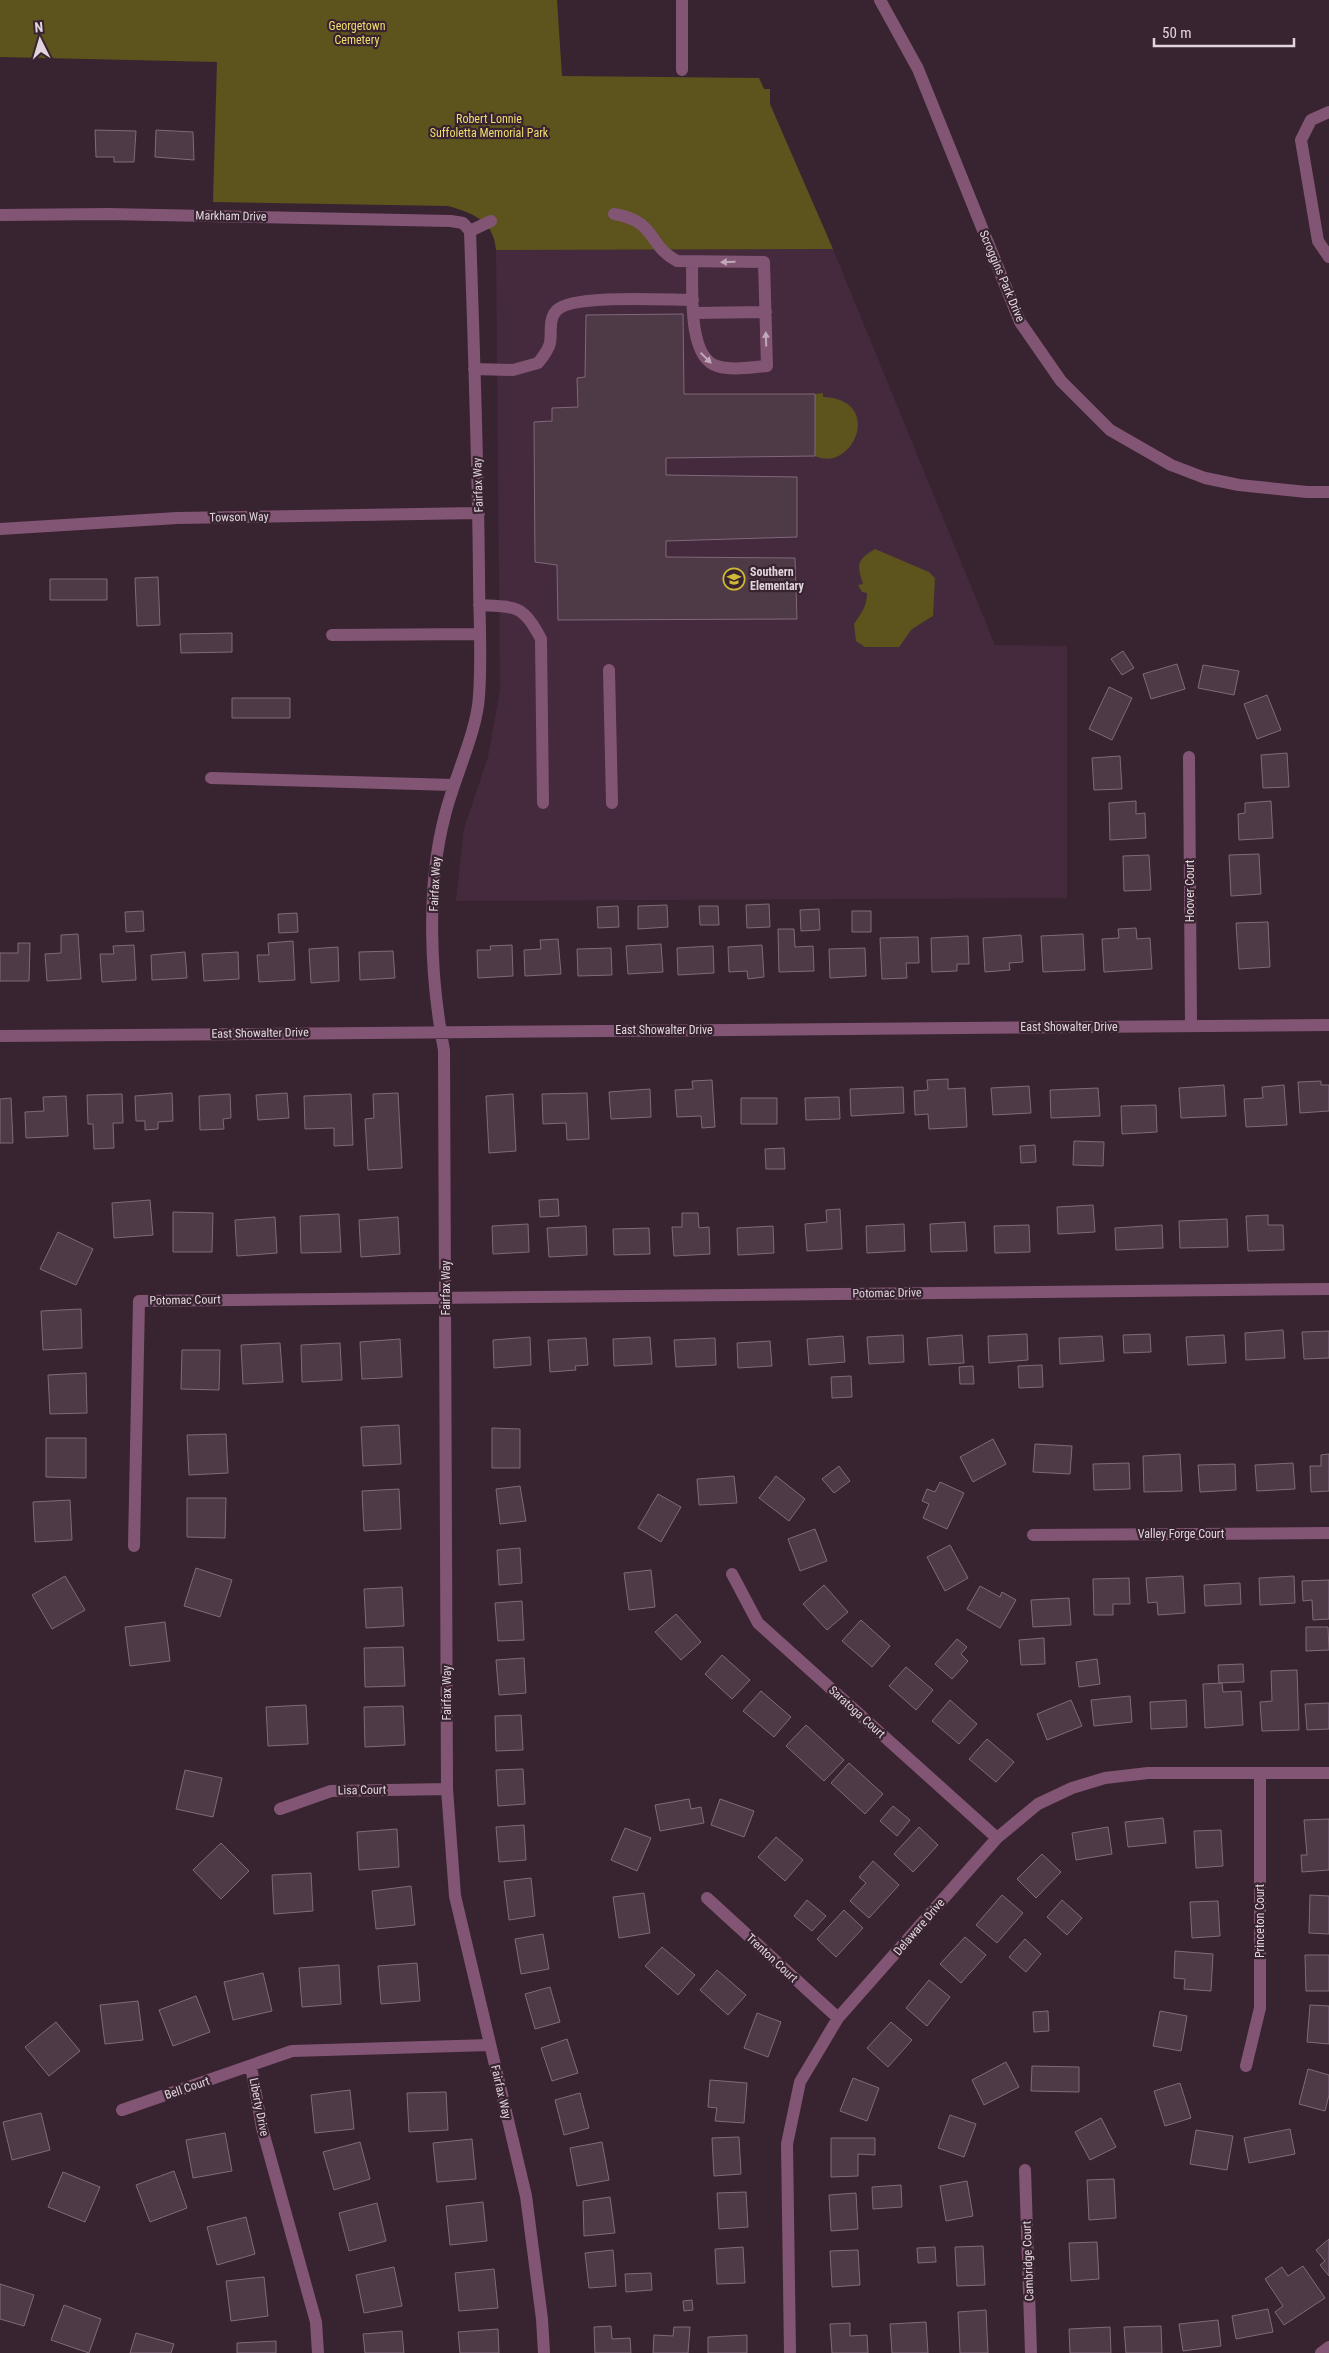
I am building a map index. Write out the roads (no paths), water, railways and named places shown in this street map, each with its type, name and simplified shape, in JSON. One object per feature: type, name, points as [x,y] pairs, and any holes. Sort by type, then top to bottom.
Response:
[{"type":"street","points":[[682,0],[682,70]]},
{"type":"street","name":"Scroggins Park Drive","points":[[880,0],[918,69],[1020,322],[1061,381],[1110,430],[1171,465],[1205,478],[1239,485],[1307,492],[1329,492]]},
{"type":"street","points":[[1329,112],[1311,120],[1301,140],[1318,241],[1329,257]]},
{"type":"street","name":"Markham Drive","points":[[0,215],[108,214],[451,221],[466,227]]},
{"type":"street","points":[[614,214],[640,222],[668,256],[677,261],[692,263],[764,262],[767,366],[718,367],[704,358],[697,344],[692,263]]},
{"type":"street","points":[[466,227],[491,221]]},
{"type":"street","name":"Fairfax Way","points":[[466,227],[474,369],[478,513],[479,698],[468,743],[453,785],[436,856],[433,894],[435,1004],[444,1050],[447,1788],[455,1896],[526,2196],[542,2319],[544,2353]]},
{"type":"street","points":[[474,369],[513,370],[538,363],[550,345],[552,318],[557,310],[566,305],[592,300],[693,300]]},
{"type":"street","points":[[694,313],[766,312]]},
{"type":"street","name":"Towson Way","points":[[0,529],[177,518],[478,513]]},
{"type":"street","points":[[479,605],[509,606],[522,611],[531,619],[541,639],[543,803]]},
{"type":"street","points":[[332,635],[479,634]]},
{"type":"street","points":[[609,670],[612,803]]},
{"type":"street","name":"Hoover Court","points":[[1190,757],[1192,1026]]},
{"type":"street","points":[[211,778],[453,785]]},
{"type":"street","name":"East Showalter Drive","points":[[0,1036],[1329,1025]]},
{"type":"street","name":"Potomac Drive","points":[[446,1297],[1329,1289]]},
{"type":"street","name":"Potomac Court","points":[[134,1546],[139,1301],[446,1297]]},
{"type":"street","name":"Valley Forge Court","points":[[1033,1535],[1329,1533]]},
{"type":"street","name":"Saratoga Court","points":[[732,1574],[758,1623],[997,1838]]},
{"type":"street","name":"Delaware Drive","points":[[790,2353],[787,2144],[800,2082],[838,2018],[997,1838],[1038,1804],[1072,1788],[1105,1778],[1148,1773],[1329,1773]]},
{"type":"street","name":"Princeton Court","points":[[1246,2066],[1260,2008],[1260,1774]]},
{"type":"street","name":"Lisa Court","points":[[280,1809],[331,1791],[447,1788]]},
{"type":"street","name":"Trenton Court","points":[[707,1898],[838,2018]]},
{"type":"street","name":"Liberty Drive","points":[[318,2353],[316,2322],[262,2128],[251,2066],[292,2051],[490,2045]]},
{"type":"street","name":"Bell Court","points":[[122,2110],[251,2066]]},
{"type":"street","name":"Cambridge Court","points":[[1025,2170],[1031,2353]]},
{"type":"street","points":[[1321,2353],[1329,2347]]},
{"type":"place","name":"Southern Elementary","points":[[734,579]]},
{"type":"park label","name":"Georgetown Cemetery","points":[[357,33]]},
{"type":"park label","name":"Robert Lonnie Suffoletta Memorial Park","points":[[489,126]]}]
